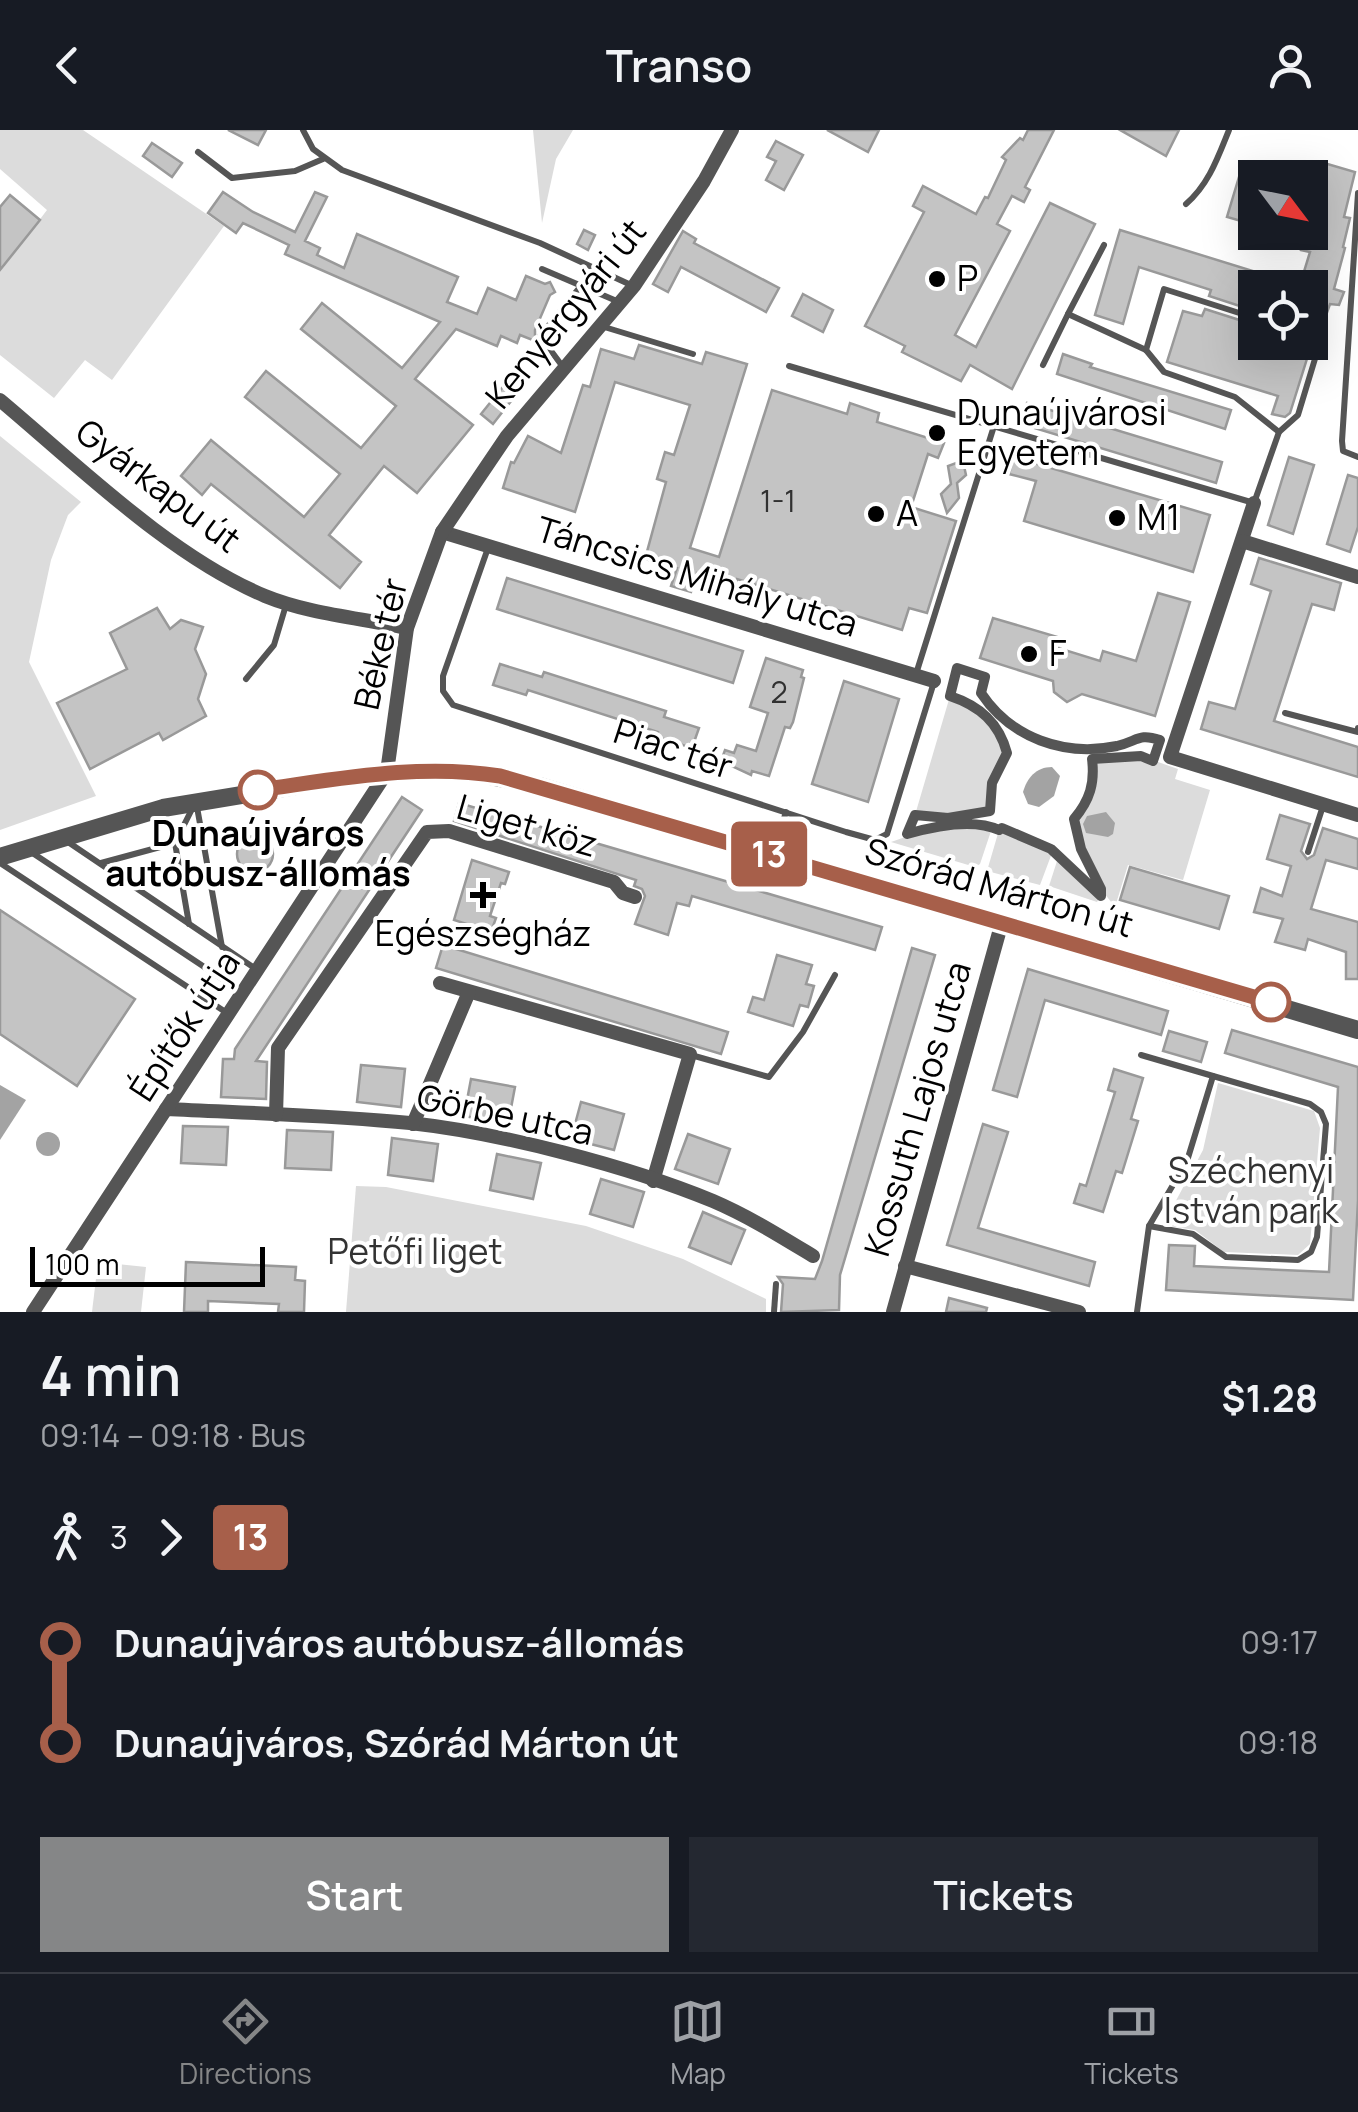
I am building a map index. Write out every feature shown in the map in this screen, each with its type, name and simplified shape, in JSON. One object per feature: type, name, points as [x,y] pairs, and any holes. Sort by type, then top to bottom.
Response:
[{"type":"street","name":"Kenyérgyári út","points":[[442,532],[507,436],[634,286],[704,181],[732,130]]},
{"type":"street","name":"Gyárkapu út","points":[[0,400],[181,549],[227,577],[287,604],[408,628]]},
{"type":"street","points":[[1254,503],[1170,757],[1358,815]]},
{"type":"street","name":"Táncsics Mihály utca","points":[[442,532],[934,681]]},
{"type":"street","name":"Béke tér","points":[[386,772],[408,628],[442,532]]},
{"type":"street","points":[[1242,541],[1358,576]]},
{"type":"street","points":[[957,668],[985,677],[981,693],[990,707],[1009,725],[1035,739],[1085,749],[1114,747],[1141,734],[1160,740],[1153,760],[1141,756],[1092,758],[1093,786],[1089,799],[1074,819],[1080,849],[1101,889],[1100,896],[1051,849],[1002,828],[948,826],[908,834],[915,815],[948,818],[990,810],[992,783],[1007,754],[994,724],[980,710],[950,696],[957,668]]},
{"type":"street","name":"Szórád Márton út","points":[[0,860],[62,838],[196,801],[386,772],[470,772],[500,776],[773,855],[1358,1030]]},
{"type":"street","name":"Építők útja","points":[[33,1312],[386,772]]},
{"type":"street","name":"Liget köz","points":[[276,1114],[278,1048],[427,832],[449,831],[614,882],[623,893],[635,896]]},
{"type":"street","name":"Kossuth Lajos utca","points":[[893,1312],[1002,922]]},
{"type":"street","points":[[440,984],[690,1054],[654,1181]]},
{"type":"street","points":[[413,1124],[469,992]]},
{"type":"street","name":"Görbe utca","points":[[166,1109],[413,1124],[514,1143],[711,1200],[813,1256]]},
{"type":"street","points":[[905,1266],[1079,1312]]},
{"type":"lane","points":[[304,130],[323,159],[368,182],[540,244],[634,286]]},
{"type":"lane","points":[[1186,204],[1209,177],[1230,130]]},
{"type":"lane","points":[[198,152],[232,178],[295,171],[323,159]]},
{"type":"lane","points":[[1358,193],[1342,441],[1343,451],[1358,457]]},
{"type":"lane","points":[[1043,365],[1104,244]]},
{"type":"lane","points":[[542,269],[620,302]]},
{"type":"lane","points":[[563,367],[540,336],[581,286]]},
{"type":"lane","points":[[1146,350],[1164,289],[1238,313]]},
{"type":"lane","points":[[1068,314],[1146,350],[1164,372],[1234,397],[1279,432]]},
{"type":"lane","points":[[600,326],[693,354]]},
{"type":"lane","points":[[789,366],[1254,503],[1279,432],[1298,415],[1314,360]]},
{"type":"lane","points":[[916,675],[994,426]]},
{"type":"lane","name":"Piac tér","points":[[488,546],[443,676],[443,691],[453,705],[874,840],[886,834],[934,681]]},
{"type":"lane","points":[[246,679],[274,645],[287,604]]},
{"type":"lane","points":[[1285,713],[1358,732],[1358,728]]},
{"type":"lane","points":[[190,924],[175,842],[196,801]]},
{"type":"lane","points":[[196,801],[222,947]]},
{"type":"lane","points":[[1308,852],[1324,805]]},
{"type":"lane","points":[[773,855],[786,812]]},
{"type":"lane","points":[[62,838],[257,970]]},
{"type":"lane","points":[[100,864],[175,842]]},
{"type":"lane","points":[[26,849],[242,993]]},
{"type":"lane","points":[[0,860],[228,1014]]},
{"type":"lane","points":[[690,1054],[769,1077],[803,1032],[835,975]]},
{"type":"lane","points":[[1141,1055],[1310,1104],[1321,1112],[1326,1124],[1317,1237],[1310,1252],[1298,1260],[1226,1257],[1192,1234],[1149,1226]]},
{"type":"lane","points":[[1136,1312],[1149,1226],[1187,1161],[1213,1076]]},
{"type":"lane","points":[[774,1312],[776,1284]]},
{"type":"green space","points":[[0,130],[83,130],[224,226],[112,380],[85,360],[54,398],[0,355],[0,272],[47,210],[0,169]]},
{"type":"green space","points":[[533,130],[573,130],[556,159],[542,223]]},
{"type":"green space","points":[[0,436],[81,502],[68,515],[51,560],[29,662],[96,796],[0,830]]},
{"type":"green space","points":[[950,696],[980,710],[1007,753],[992,783],[990,811],[915,815]]},
{"type":"green space","points":[[1141,756],[1178,769],[1175,779],[1210,790],[1183,880],[1128,865],[1115,907],[1101,889],[1074,819],[1083,809],[1092,759]]},
{"type":"green space","points":[[934,827],[992,828],[980,864],[975,867],[891,842]]},
{"type":"green space","points":[[999,830],[1052,853],[1040,885],[987,871]]},
{"type":"green space","points":[[1058,858],[1101,896],[1097,902],[1049,886]]},
{"type":"green space","name":"Széchenyi István park","points":[[1218,1083],[1314,1111],[1320,1128],[1310,1244],[1298,1255],[1224,1252],[1195,1230],[1163,1225],[1203,1150]]},
{"type":"green space","name":"Petőfi liget","points":[[356,1186],[386,1187],[586,1226],[683,1259],[766,1299],[766,1312],[346,1312]]},
{"type":"green space","points":[[98,1262],[146,1267],[141,1312],[92,1312]]},
{"type":"shaded area","points":[[1052,767],[1060,776],[1054,796],[1039,807],[1028,804],[1023,792],[1030,778],[1041,769]]},
{"type":"shaded area","points":[[1106,812],[1115,823],[1113,834],[1108,837],[1086,833],[1083,824],[1087,816]]},
{"type":"shaded area","points":[[0,1085],[26,1100],[0,1140]]},
{"type":"shaded area","points":[[48,1132],[60,1144],[48,1156],[36,1144]]},
{"type":"building","points":[[228,130],[266,130],[258,145]]},
{"type":"building","points":[[827,130],[879,130],[868,152]]},
{"type":"building","points":[[1028,130],[1054,130],[1025,187],[1030,190],[1024,202],[1012,196],[997,224],[1010,231],[955,335],[976,347],[1050,203],[1095,224],[1012,389],[970,365],[961,381],[902,352],[905,346],[865,326],[924,212],[913,206],[923,186],[976,214],[1006,160],[1002,157],[1020,138],[1023,140]]},
{"type":"building","points":[[1120,130],[1179,130],[1166,156]]},
{"type":"building","points":[[776,141],[803,155],[784,190],[766,180],[776,161],[767,157]]},
{"type":"building","points":[[152,143],[182,163],[172,177],[143,156]]},
{"type":"building","points":[[1328,164],[1355,172],[1344,217],[1350,218],[1345,248],[1334,289],[1344,292],[1339,305],[1330,304],[1328,310],[1328,270],[1304,270],[1310,252],[1301,250],[1328,250]]},
{"type":"building","points":[[1238,180],[1238,220],[1227,217]]},
{"type":"building","points":[[223,192],[295,232],[315,192],[327,197],[305,241],[320,248],[317,255],[344,268],[357,234],[458,277],[447,302],[477,314],[488,288],[516,300],[526,276],[545,284],[550,282],[555,292],[550,295],[535,330],[535,341],[520,335],[517,343],[501,336],[497,346],[456,329],[415,379],[473,425],[417,493],[384,466],[329,535],[361,562],[340,588],[211,484],[202,495],[181,476],[211,440],[304,517],[340,474],[245,397],[266,371],[361,448],[396,406],[301,329],[322,303],[402,368],[440,322],[285,254],[289,245],[243,223],[236,233],[208,213]]},
{"type":"building","points":[[10,195],[40,220],[0,270],[0,207]]},
{"type":"building","points":[[584,230],[595,235],[588,250],[577,244]]},
{"type":"building","points":[[1120,230],[1250,270],[1238,270],[1238,305],[1209,296],[1211,290],[1139,267],[1123,324],[1095,315]]},
{"type":"building","points":[[683,231],[696,239],[694,243],[779,288],[766,312],[681,267],[668,292],[653,284]]},
{"type":"building","points":[[803,294],[833,310],[823,332],[792,316]]},
{"type":"building","points":[[1205,309],[1238,320],[1238,360],[1307,360],[1290,413],[1285,417],[1272,414],[1278,396],[1167,362],[1183,311],[1202,316]]},
{"type":"building","points":[[639,345],[702,364],[706,352],[747,364],[690,548],[719,557],[772,390],[847,414],[850,403],[879,413],[877,422],[944,443],[938,458],[928,454],[911,507],[956,521],[927,613],[909,608],[902,630],[737,579],[735,585],[697,573],[691,592],[671,586],[677,568],[645,559],[666,482],[657,479],[665,452],[674,455],[690,405],[615,382],[575,512],[503,488],[511,462],[514,463],[528,436],[561,453],[583,385],[590,387],[601,349],[634,359]]},
{"type":"building","points":[[1063,354],[1092,364],[1090,367],[1231,410],[1225,429],[1057,374]]},
{"type":"building","points":[[510,378],[522,387],[493,424],[481,414]]},
{"type":"building","points":[[1027,403],[1222,462],[1216,483],[1021,424]]},
{"type":"building","name":"M1","points":[[1014,457],[1210,515],[1193,572],[1024,521],[1036,481],[1009,474]]},
{"type":"building","points":[[1289,457],[1314,465],[1293,534],[1268,525]]},
{"type":"building","points":[[948,466],[964,466],[966,475],[957,483],[959,498],[947,513],[941,494],[951,484]]},
{"type":"building","points":[[1348,475],[1358,478],[1358,527],[1350,552],[1327,544]]},
{"type":"building","points":[[1259,558],[1341,583],[1334,610],[1312,604],[1274,721],[1358,747],[1358,777],[1201,729],[1209,702],[1235,709],[1271,591],[1251,584]]},
{"type":"building","points":[[507,578],[743,651],[733,683],[497,609]]},
{"type":"building","name":"F","points":[[1158,593],[1190,602],[1155,716],[1082,694],[1067,702],[1054,692],[1053,681],[980,658],[993,618],[1061,638],[1058,648],[1100,661],[1103,651],[1136,661]]},
{"type":"building","points":[[157,608],[170,629],[181,620],[203,627],[195,649],[206,674],[198,699],[206,716],[163,740],[159,733],[90,769],[57,703],[127,669],[110,633]]},
{"type":"building","points":[[766,658],[803,670],[804,678],[793,722],[790,728],[785,727],[769,776],[752,771],[751,775],[721,761],[725,750],[734,753],[737,745],[756,751],[768,713],[750,707]]},
{"type":"building","points":[[500,664],[542,677],[544,672],[666,711],[664,717],[699,728],[692,748],[657,737],[658,732],[528,690],[526,695],[493,685]]},
{"type":"building","points":[[844,681],[899,699],[868,802],[812,784]]},
{"type":"building","points":[[402,797],[422,810],[256,1061],[267,1062],[266,1099],[221,1097],[223,1059],[234,1059],[235,1049]]},
{"type":"building","points":[[459,803],[882,927],[875,950],[692,896],[689,906],[677,903],[668,935],[635,924],[645,896],[642,889],[634,886],[636,880],[454,821]]},
{"type":"building","points":[[1280,815],[1310,824],[1301,851],[1307,859],[1314,855],[1323,828],[1358,839],[1358,869],[1326,860],[1311,909],[1358,922],[1358,979],[1346,979],[1346,952],[1308,939],[1305,950],[1275,942],[1283,919],[1254,912],[1261,888],[1282,896],[1291,866],[1267,859]]},
{"type":"building","name":"Dunaújváros autóbusz-állomás","points":[[255,836],[268,841],[273,854],[268,867],[255,872],[242,867],[237,854],[242,841]]},
{"type":"building","name":"Egészségház","points":[[472,860],[509,872],[490,916],[496,918],[491,932],[454,920]]},
{"type":"building","points":[[1130,867],[1229,896],[1219,929],[1120,900]]},
{"type":"building","points":[[0,910],[135,999],[77,1086],[0,1034]]},
{"type":"building","points":[[443,945],[728,1032],[721,1054],[436,968]]},
{"type":"building","points":[[912,948],[935,955],[840,1275],[839,1310],[781,1312],[783,1284],[778,1277],[815,1279],[822,1261]]},
{"type":"building","points":[[777,955],[812,965],[806,984],[814,986],[808,1007],[800,1005],[793,1026],[748,1012],[753,997],[764,1000]]},
{"type":"building","points":[[1028,969],[1168,1011],[1161,1035],[1045,1000],[1017,1097],[993,1090]]},
{"type":"building","points":[[1232,1030],[1358,1067],[1353,1300],[1166,1290],[1169,1245],[1195,1246],[1194,1266],[1329,1272],[1338,1087],[1225,1053]]},
{"type":"building","points":[[1169,1031],[1207,1042],[1201,1062],[1163,1051]]},
{"type":"building","points":[[361,1065],[405,1069],[401,1107],[357,1102]]},
{"type":"building","points":[[1114,1069],[1143,1078],[1131,1119],[1138,1121],[1122,1173],[1116,1171],[1103,1212],[1074,1203],[1080,1184],[1086,1186],[1115,1092],[1108,1090]]},
{"type":"building","points":[[471,1079],[515,1087],[508,1124],[464,1116]]},
{"type":"building","points":[[581,1102],[624,1114],[614,1150],[571,1139]]},
{"type":"building","points":[[983,1124],[1008,1132],[978,1228],[1095,1262],[1089,1286],[947,1245]]},
{"type":"building","points":[[183,1126],[228,1127],[226,1165],[181,1163]]},
{"type":"building","points":[[287,1130],[333,1132],[331,1170],[285,1168]]},
{"type":"building","points":[[688,1134],[730,1149],[718,1184],[675,1169]]},
{"type":"building","points":[[392,1138],[438,1144],[433,1181],[388,1175]]},
{"type":"building","points":[[497,1154],[541,1163],[533,1199],[490,1190]]},
{"type":"building","points":[[601,1179],[644,1192],[633,1227],[590,1214]]},
{"type":"building","points":[[703,1212],[745,1230],[731,1264],[689,1247]]},
{"type":"building","points":[[186,1262],[296,1267],[295,1280],[305,1281],[304,1312],[278,1312],[279,1304],[208,1301],[208,1312],[184,1312]]},
{"type":"building","points":[[949,1298],[987,1308],[986,1312],[946,1312]]},
{"type":"bus line","name":"13","points":[[258,790],[386,772],[430,770],[500,776],[1271,1002]]},
{"type":"place","name":"P","points":[[937,279]]},
{"type":"place","name":"Dunaújvárosi Egyetem","points":[[937,433]]},
{"type":"place","name":"A","points":[[876,514]]},
{"type":"place","name":"M1","points":[[1117,518]]},
{"type":"place","name":"F","points":[[1029,654]]},
{"type":"place","name":"Dunaújváros autóbusz-állomás","points":[[258,790]]},
{"type":"place","name":"Egészségház","points":[[483,895]]}]
